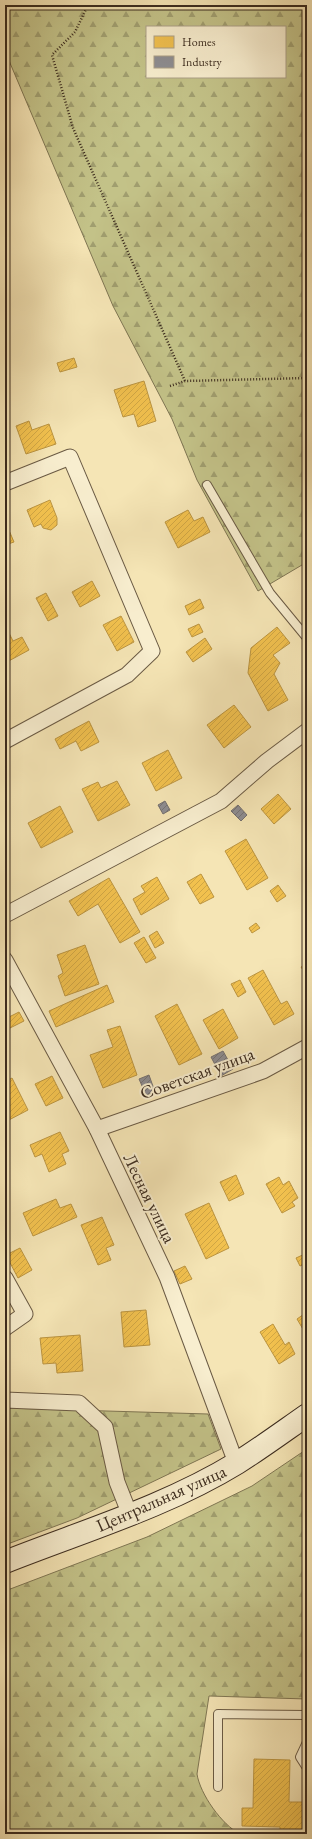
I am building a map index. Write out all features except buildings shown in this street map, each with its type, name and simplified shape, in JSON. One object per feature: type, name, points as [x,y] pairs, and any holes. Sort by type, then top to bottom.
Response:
[{"type":"main road","name":"Центральная улица","points":[[5,1562],[130,1515],[183,1491],[236,1463],[307,1415]]},
{"type":"street","points":[[5,483],[70,457],[152,651],[127,675],[5,741]]},
{"type":"street","points":[[5,916],[221,801],[267,761],[307,731]]},
{"type":"street","name":"Лесная улица","points":[[5,960],[96,1129],[167,1277],[236,1463]]},
{"type":"street","name":"Советская улица","points":[[96,1129],[263,1071],[307,1047]]},
{"type":"street","points":[[5,1278],[25,1314],[5,1328]]},
{"type":"street","points":[[5,1400],[79,1403],[105,1427],[117,1482],[130,1515]]},
{"type":"lane","points":[[208,484],[270,593],[307,638]]},
{"type":"lane","points":[[218,1787],[218,1714],[307,1716]]},
{"type":"lane","points":[[307,1742],[300,1757],[307,1768]]},
{"type":"path","points":[[88,5],[75,32],[52,56],[73,128],[186,381]]},
{"type":"path","points":[[170,386],[186,381],[307,378]]},
{"type":"green space","points":[[5,5],[307,5],[307,562],[258,591],[197,480],[172,419],[113,306],[10,63],[5,46]]},
{"type":"green space","points":[[5,1408],[208,1414],[221,1449],[77,1518],[5,1545]]},
{"type":"green space","points":[[307,1449],[307,1699],[209,1696],[197,1774],[202,1791],[213,1808],[226,1824],[240,1834],[5,1834],[5,1670],[7,1668],[5,1591],[147,1537],[252,1486]]}]
